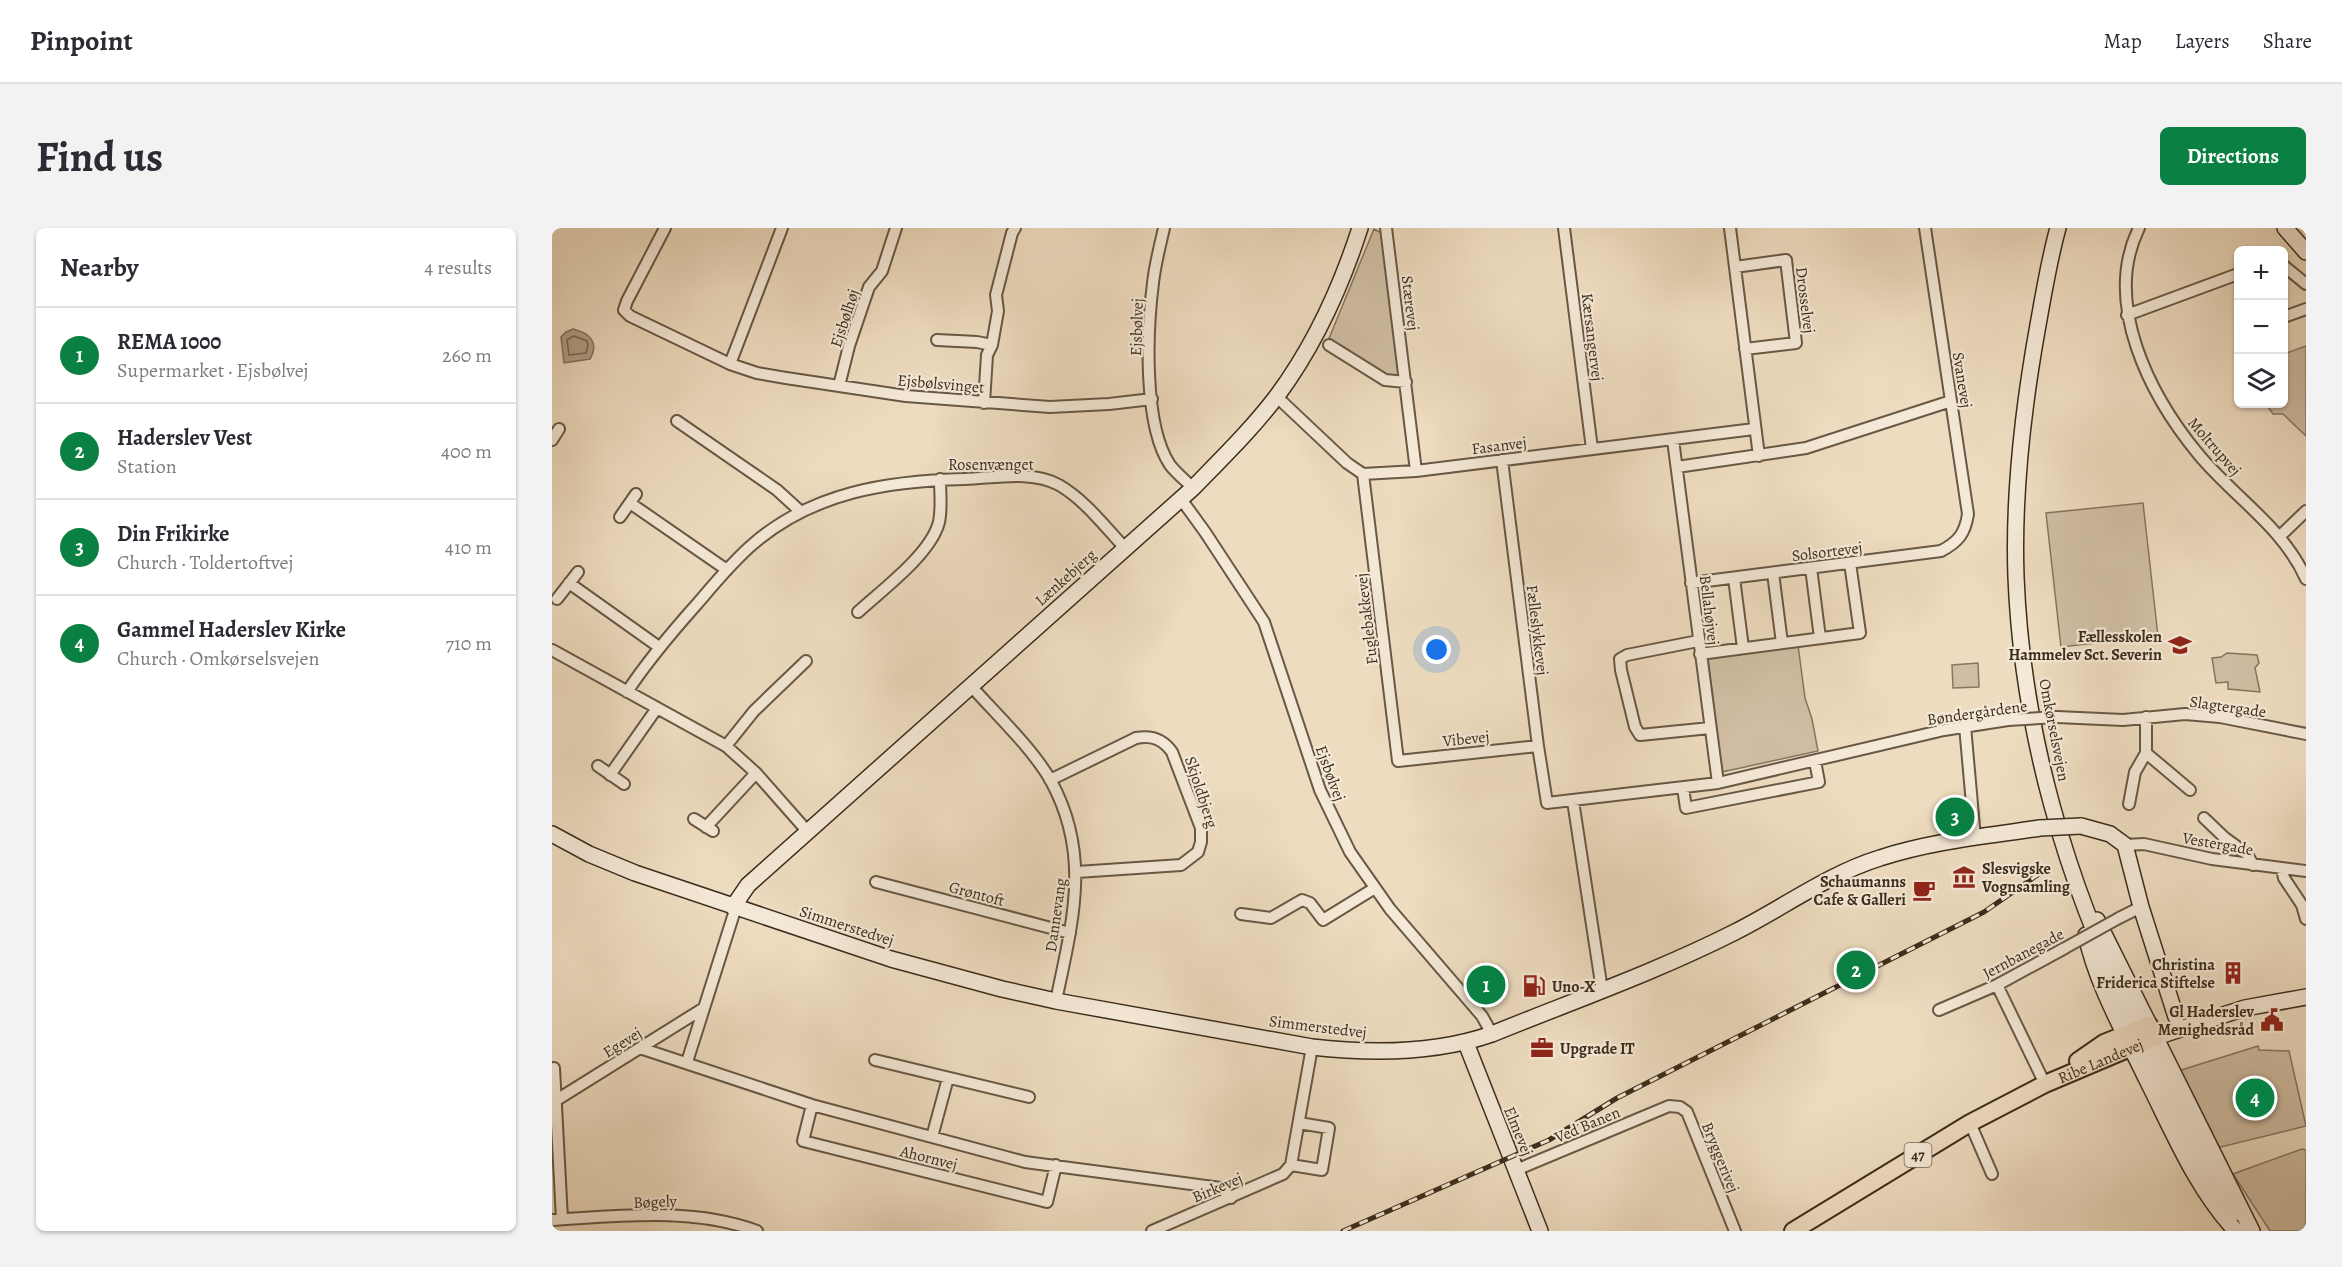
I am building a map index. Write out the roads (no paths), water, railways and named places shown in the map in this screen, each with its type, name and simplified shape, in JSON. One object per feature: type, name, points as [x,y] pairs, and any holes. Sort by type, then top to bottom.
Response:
[{"type":"main road","name":"Ribe Landevej","points":[[1793,1231],[1970,1123],[2045,1084],[2091,1064],[2141,1036]]},
{"type":"main road","name":"Ribe Landevej","points":[[2045,1084],[2104,1044],[2141,1036]]},
{"type":"street","name":"Ejsbølsvinget","points":[[665,228],[624,310],[630,316],[730,364],[757,373],[839,386],[906,396],[984,403],[1050,407],[1152,399]]},
{"type":"street","points":[[730,364],[782,228]]},
{"type":"street","name":"Ejsbølhøj","points":[[839,386],[849,346],[869,287],[882,271],[896,228]]},
{"type":"street","points":[[984,403],[987,355],[992,345],[998,311],[996,295],[1015,228]]},
{"type":"street","name":"Ejsbølvej","points":[[1164,228],[1153,280],[1148,336],[1152,399],[1161,444],[1170,465],[1193,488]]},
{"type":"street","name":"Lænkebjerg","points":[[735,907],[748,885],[1181,499],[1239,440],[1276,396],[1316,336],[1353,250],[1360,228]]},
{"type":"street","name":"Stærevej","points":[[1386,228],[1416,471]]},
{"type":"street","name":"Kærsangervej","points":[[1564,228],[1592,449]]},
{"type":"street","points":[[1730,228],[1759,456]]},
{"type":"street","name":"Svanevej","points":[[1925,228],[1968,514],[1962,537]]},
{"type":"street","name":"Omkørselsvejen","points":[[2058,228],[2049,261],[2027,380],[2016,511],[2016,577],[2021,644],[2031,708],[2046,784],[2075,882]]},
{"type":"street","name":"Omkørselsvejen","points":[[2038,325],[2067,228]]},
{"type":"street","name":"Moltrupvej","points":[[2139,228],[2127,257],[2125,272],[2127,315],[2153,384],[2175,424],[2199,456],[2280,536],[2306,579]]},
{"type":"street","points":[[2285,228],[2306,252]]},
{"type":"street","name":"Drosselvej","points":[[1735,267],[1786,260],[1796,343],[1745,349]]},
{"type":"street","points":[[2288,270],[2306,284]]},
{"type":"street","points":[[2127,315],[2234,275]]},
{"type":"street","points":[[2288,315],[2306,309]]},
{"type":"street","points":[[937,340],[992,345]]},
{"type":"street","points":[[1329,345],[1385,380],[1406,382]]},
{"type":"street","points":[[1276,396],[1347,463],[1363,474]]},
{"type":"street","points":[[1677,467],[1806,448],[1951,401]]},
{"type":"street","points":[[677,421],[777,490],[801,512]]},
{"type":"street","points":[[552,440],[559,429]]},
{"type":"street","name":"Fasanvej","points":[[1363,474],[1416,471],[1754,429]]},
{"type":"street","name":"Bellahøjvej","points":[[1672,440],[1718,783]]},
{"type":"street","name":"Fælleslykkevej","points":[[1502,460],[1547,803]]},
{"type":"street","name":"Fuglebakkevej","points":[[1363,474],[1398,761]]},
{"type":"street","name":"Rosenvænget","points":[[627,693],[659,647],[752,545],[774,528],[801,512],[831,498],[861,489],[893,483],[940,479],[1027,477],[1042,479],[1058,485],[1077,498],[1125,548]]},
{"type":"street","name":"Rosenvænget","points":[[858,612],[926,549],[938,524],[940,479]]},
{"type":"street","points":[[620,517],[633,498],[727,570]]},
{"type":"street","name":"Ejsbølvej","points":[[1181,499],[1264,622],[1320,790],[1350,852],[1390,909],[1482,1016],[1492,1034]]},
{"type":"street","points":[[2280,536],[2306,511]]},
{"type":"street","name":"Solsortevej","points":[[1691,583],[1941,551],[1962,537]]},
{"type":"street","points":[[1700,654],[1860,633],[1850,563]]},
{"type":"street","points":[[1811,568],[1820,638]]},
{"type":"street","points":[[557,599],[578,572]]},
{"type":"street","points":[[1773,573],[1782,643]]},
{"type":"street","points":[[1734,578],[1743,648]]},
{"type":"street","points":[[569,583],[659,647]]},
{"type":"street","points":[[1698,641],[1627,654],[1620,659],[1621,670],[1635,727],[1640,735],[1710,728]]},
{"type":"street","points":[[552,650],[726,746],[756,773],[808,832]]},
{"type":"street","points":[[726,746],[754,711],[806,661]]},
{"type":"street","name":"Dannevang","points":[[971,686],[1033,756],[1050,780],[1071,833],[1077,872],[1070,933],[1056,1000]]},
{"type":"street","points":[[610,775],[657,708]]},
{"type":"street","name":"Slagtergade","points":[[2146,717],[2185,714],[2220,717],[2306,734]]},
{"type":"street","name":"Bøndergårdene","points":[[1547,803],[1718,783],[1965,726],[2057,717],[2123,720],[2146,717]]},
{"type":"street","points":[[2129,804],[2135,772],[2146,753],[2146,717]]},
{"type":"street","points":[[1965,726],[1975,838]]},
{"type":"street","name":"Skjoldbjerg","points":[[1050,780],[1136,738],[1144,736],[1156,738],[1168,746],[1172,752],[1201,828],[1202,842],[1198,852],[1181,866],[1077,872]]},
{"type":"street","name":"Vibevej","points":[[1398,761],[1538,746]]},
{"type":"street","points":[[2146,753],[2190,790]]},
{"type":"street","points":[[1683,788],[1686,808],[1748,797],[1819,782],[1815,761]]},
{"type":"street","points":[[598,766],[624,784]]},
{"type":"street","points":[[694,819],[710,829],[756,773]]},
{"type":"street","points":[[1573,801],[1602,990]]},
{"type":"street","points":[[2204,818],[2225,838],[2247,854],[2253,865]]},
{"type":"street","name":"Simmerstedvej","points":[[552,834],[589,854],[635,873],[891,959],[1002,989],[1312,1047],[1389,1052],[1466,1043],[1492,1034],[1726,937],[1850,869],[1907,850],[2040,828],[2081,826],[2102,831],[2125,845]]},
{"type":"street","name":"Vestergade","points":[[2125,845],[2144,844],[2253,865],[2306,871]]},
{"type":"street","points":[[2125,845],[2176,1017]]},
{"type":"street","points":[[2282,869],[2284,878],[2302,905],[2306,920]]},
{"type":"street","name":"Grøntoft","points":[[876,882],[1070,933]]},
{"type":"street","points":[[2075,882],[2088,945],[2099,976],[2141,1036],[2252,1231]]},
{"type":"street","points":[[2075,882],[2108,939],[2127,983],[2141,1036],[2178,1142],[2204,1187],[2236,1231]]},
{"type":"street","points":[[1241,914],[1271,918],[1302,900],[1310,903],[1323,920],[1375,888]]},
{"type":"street","points":[[687,1062],[735,907]]},
{"type":"street","name":"Jernbanegade","points":[[1939,1010],[1997,985],[2142,907]]},
{"type":"street","points":[[1997,985],[2045,1084]]},
{"type":"street","points":[[2141,1036],[2176,1017],[2306,997]]},
{"type":"street","points":[[2141,1036],[2261,1004]]},
{"type":"street","name":"Egevej","points":[[555,1101],[704,1008]]},
{"type":"street","points":[[2141,1036],[2215,1011]]},
{"type":"street","points":[[2141,1036],[2204,1164],[2247,1231]]},
{"type":"street","name":"Elmevej","points":[[1466,1043],[1540,1231]]},
{"type":"street","points":[[1299,1123],[1329,1128],[1322,1170],[1291,1165],[1312,1047]]},
{"type":"street","name":"Ahornvej","points":[[640,1048],[812,1105],[1025,1162],[1221,1188],[1231,1198]]},
{"type":"street","points":[[875,1060],[1029,1097]]},
{"type":"street","points":[[554,1068],[557,1220]]},
{"type":"street","name":"Ahornvej","points":[[932,1137],[948,1078]]},
{"type":"street","name":"Ahornvej","points":[[812,1105],[803,1141],[1047,1202],[1056,1165]]},
{"type":"street","name":"Ved Banen","points":[[1516,1170],[1670,1106]]},
{"type":"street","name":"Bryggerivej","points":[[1670,1106],[1680,1107],[1687,1112],[1735,1231]]},
{"type":"street","points":[[1970,1123],[1992,1174]]},
{"type":"street","name":"Birkevej","points":[[1152,1231],[1283,1174],[1291,1165]]},
{"type":"street","name":"Bøgely","points":[[557,1220],[680,1215],[708,1217],[757,1231]]},
{"type":"water","points":[[573,329],[584,333],[591,339],[593,353],[590,359],[564,363],[561,337]]},
{"type":"railway","points":[[1343,1231],[1549,1140],[1617,1098],[1984,912],[2049,867]]},
{"type":"place","name":"Fællesskolen Hammelev Sct. Severin","points":[[2180,645]]},
{"type":"place","name":"Din Frikirke","points":[[1955,817]]},
{"type":"place","name":"Slesvigske Vognsamling","points":[[1964,877]]},
{"type":"place","name":"Schaumanns Cafe & Galleri","points":[[1924,890]]},
{"type":"place","name":"Haderslev Vest","points":[[1856,970]]},
{"type":"place","name":"Christina Friderica Stiftelse","points":[[2233,973]]},
{"type":"place","name":"REMA 1000","points":[[1486,985]]},
{"type":"place","name":"Uno-X","points":[[1534,986]]},
{"type":"place","name":"Gl Haderslev Menighedsråd","points":[[2272,1020]]},
{"type":"place","name":"Upgrade IT","points":[[1542,1048]]},
{"type":"place","name":"Gammel Haderslev Kirke","points":[[2255,1098]]}]
